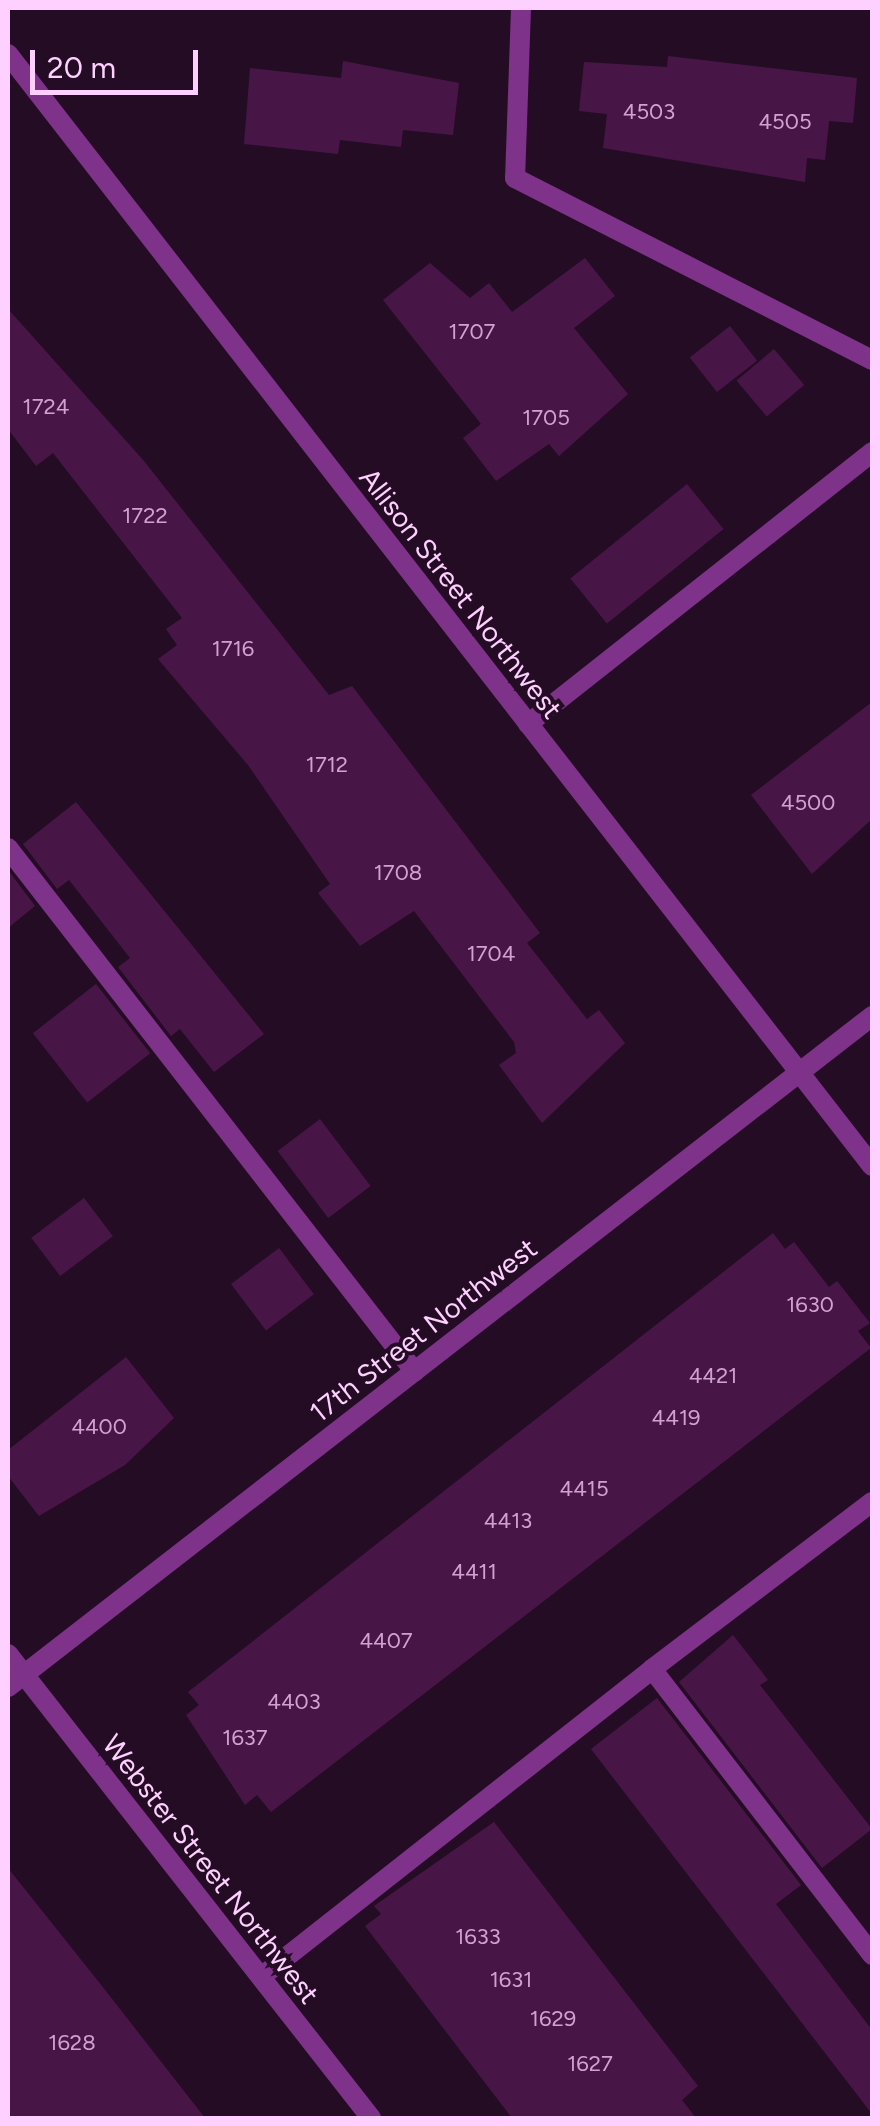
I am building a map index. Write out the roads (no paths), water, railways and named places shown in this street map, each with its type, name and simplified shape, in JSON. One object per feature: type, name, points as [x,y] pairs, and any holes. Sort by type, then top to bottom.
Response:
[{"type":"street","points":[[521,8],[516,178],[872,360]]},
{"type":"street","name":"Allison Street Northwest","points":[[8,54],[872,1166]]},
{"type":"street","points":[[528,724],[872,452]]},
{"type":"street","points":[[8,848],[414,1372]]},
{"type":"street","name":"17th Street Northwest","points":[[16,1681],[872,1016]]},
{"type":"street","points":[[261,1977],[872,1502]]},
{"type":"street","name":"Webster Street Northwest","points":[[8,1654],[16,1681],[261,1977],[371,2118]]},
{"type":"street","points":[[652,1670],[872,1955]]}]
